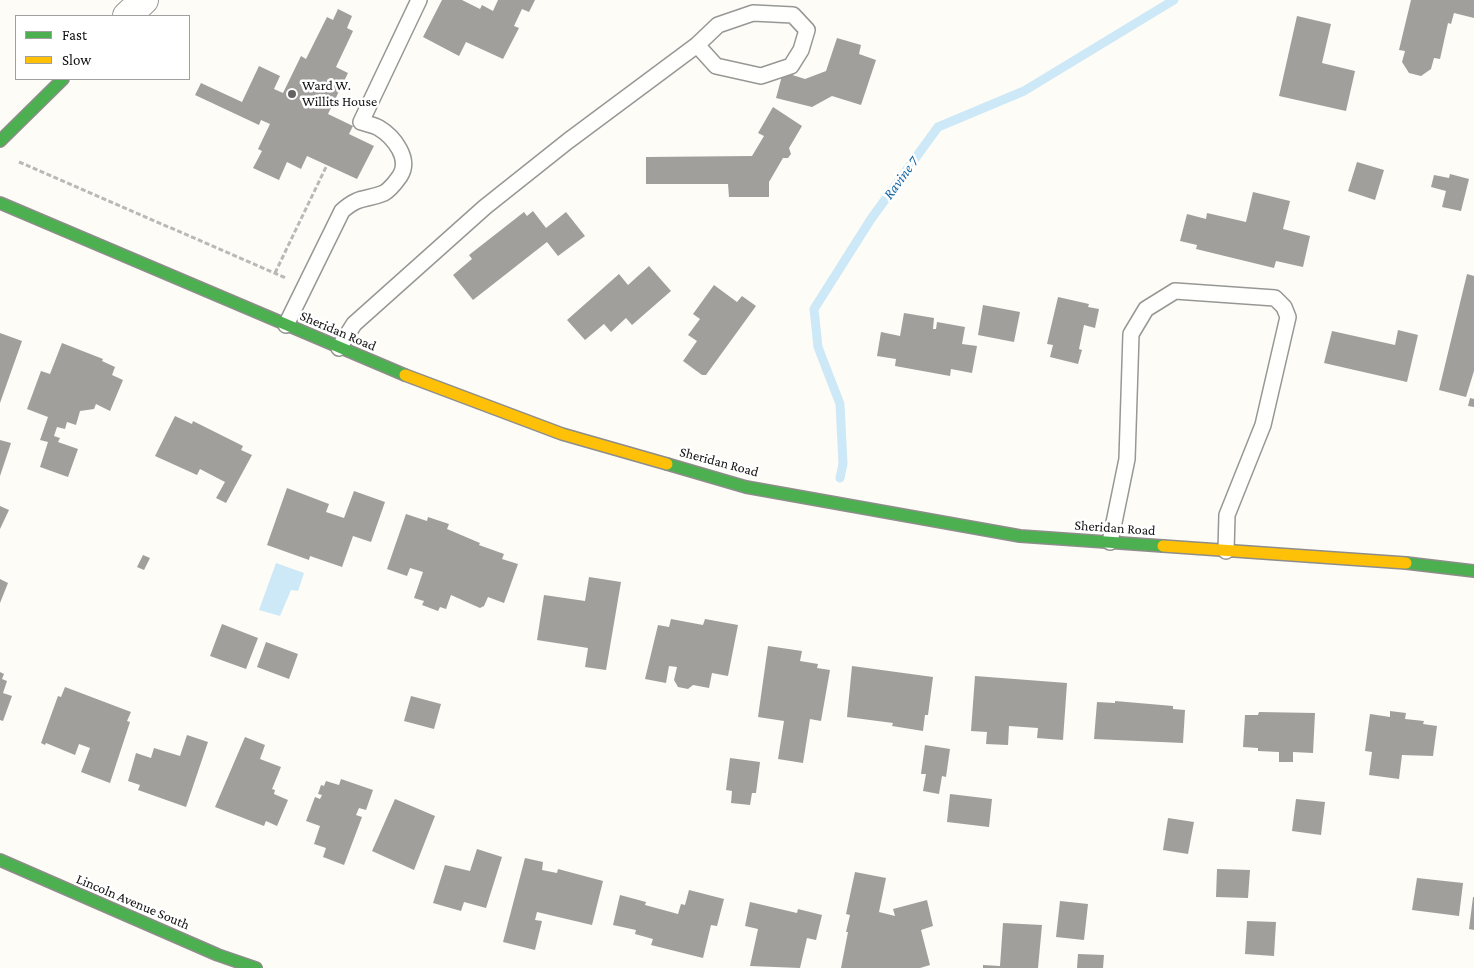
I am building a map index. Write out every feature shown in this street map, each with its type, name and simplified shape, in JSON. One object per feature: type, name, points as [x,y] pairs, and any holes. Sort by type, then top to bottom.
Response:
[{"type":"street","points":[[128,15],[144,0]]},
{"type":"street","points":[[0,140],[62,80]]},
{"type":"street","name":"Sheridan Road","points":[[0,203],[418,381],[562,434],[746,487],[1020,536],[1431,565],[1474,571]]},
{"type":"street","name":"Lincoln Avenue South","points":[[0,860],[218,955],[256,968]]},
{"type":"lane","points":[[286,325],[342,211],[354,200],[384,192],[394,185],[402,172],[402,153],[392,139],[379,128],[361,122],[419,0]]},
{"type":"lane","points":[[339,348],[354,324],[485,207],[568,141],[697,45],[718,25],[753,13],[793,16],[808,30],[801,50],[791,66],[761,76],[716,66],[697,45]]},
{"type":"lane","points":[[1110,542],[1127,459],[1131,334],[1146,309],[1175,291],[1275,298],[1284,307],[1288,317],[1263,425],[1227,516],[1226,550]]},
{"type":"path","points":[[18,161],[305,286]]},
{"type":"path","points":[[275,273],[327,165]]},
{"type":"water","points":[[276,563],[304,573],[298,591],[291,590],[280,616],[259,610]]},
{"type":"building","points":[[442,0],[462,0],[480,9],[482,5],[493,11],[498,0],[535,0],[529,12],[522,9],[514,26],[519,28],[503,59],[466,42],[459,56],[423,37]]},
{"type":"building","points":[[1411,0],[1474,0],[1474,18],[1454,13],[1451,24],[1448,23],[1440,59],[1434,58],[1431,69],[1421,76],[1409,73],[1402,62],[1405,51],[1399,50]]},
{"type":"building","name":"Ward W. Willits House","points":[[338,9],[352,16],[347,28],[353,31],[336,67],[348,73],[328,114],[353,126],[349,134],[374,146],[357,179],[307,156],[301,169],[287,162],[279,180],[253,168],[262,151],[258,149],[270,124],[261,120],[259,125],[195,95],[201,83],[242,102],[259,66],[280,76],[274,89],[283,93],[301,56],[306,59],[327,17],[333,20]]},
{"type":"building","points":[[1297,16],[1331,24],[1322,63],[1355,71],[1346,111],[1279,96]]},
{"type":"building","points":[[837,38],[861,45],[859,54],[876,60],[861,105],[832,96],[812,107],[776,98],[783,72],[805,79],[826,71]]},
{"type":"building","points":[[773,107],[802,126],[789,148],[791,154],[788,158],[783,158],[769,182],[769,197],[729,197],[728,184],[646,184],[646,157],[752,156],[764,136],[758,133]]},
{"type":"building","points":[[1357,162],[1384,170],[1375,200],[1348,191]]},
{"type":"building","points":[[1450,174],[1469,179],[1461,211],[1442,207],[1446,191],[1431,187],[1434,175],[1449,178]]},
{"type":"building","points":[[1253,192],[1290,201],[1283,229],[1310,236],[1303,267],[1276,261],[1274,268],[1196,249],[1197,245],[1180,241],[1187,214],[1206,219],[1207,213],[1246,222]]},
{"type":"building","points":[[533,211],[546,228],[566,212],[585,236],[558,256],[547,242],[473,300],[453,275],[472,259],[469,255],[524,212],[527,216]]},
{"type":"building","points":[[649,266],[671,291],[632,325],[626,318],[611,332],[604,324],[585,340],[567,320],[619,274],[628,285]]},
{"type":"building","points":[[1467,274],[1474,276],[1474,371],[1466,397],[1439,390]]},
{"type":"building","points":[[714,285],[737,302],[742,296],[756,306],[706,375],[702,375],[683,361],[697,341],[688,335],[700,319],[693,314]]},
{"type":"building","points":[[1058,297],[1089,304],[1088,307],[1099,309],[1095,328],[1084,325],[1079,349],[1082,350],[1078,364],[1050,357],[1053,345],[1047,344]]},
{"type":"building","points":[[983,305],[1020,312],[1014,342],[978,335]]},
{"type":"building","points":[[904,313],[934,318],[933,329],[936,329],[937,322],[965,327],[962,344],[977,346],[972,373],[951,369],[950,376],[895,366],[896,359],[877,356],[881,332],[900,336]]},
{"type":"building","points":[[1398,330],[1418,335],[1407,382],[1324,363],[1332,331],[1395,345]]},
{"type":"building","points":[[0,333],[22,341],[0,403]]},
{"type":"building","points":[[62,343],[103,359],[102,361],[115,367],[112,375],[123,380],[110,411],[96,404],[94,409],[80,411],[76,425],[67,422],[65,429],[57,427],[54,436],[60,438],[58,442],[78,449],[68,477],[40,467],[48,442],[40,440],[48,417],[27,409],[41,371],[50,374]]},
{"type":"building","points":[[1470,398],[1474,399],[1474,407],[1468,406]]},
{"type":"building","points":[[175,416],[192,424],[193,421],[243,446],[241,450],[252,455],[226,503],[216,498],[225,482],[200,469],[197,475],[155,456]]},
{"type":"building","points":[[0,440],[11,443],[0,476]]},
{"type":"building","points":[[287,488],[329,504],[326,512],[344,518],[354,491],[385,502],[371,542],[353,536],[342,567],[310,556],[309,560],[267,545]]},
{"type":"building","points":[[0,506],[9,510],[0,529]]},
{"type":"building","points":[[406,514],[427,521],[428,517],[449,524],[447,529],[480,543],[479,545],[504,554],[502,559],[518,564],[504,603],[488,597],[484,606],[480,608],[451,595],[446,609],[440,607],[438,611],[422,605],[424,601],[414,598],[423,572],[410,568],[407,576],[387,569]]},
{"type":"building","points":[[143,555],[150,558],[144,570],[137,567]]},
{"type":"building","points":[[589,577],[621,582],[606,670],[585,667],[588,648],[537,640],[544,595],[585,601]]},
{"type":"building","points":[[0,579],[8,583],[0,603]]},
{"type":"building","points":[[671,619],[703,625],[705,619],[738,625],[728,676],[712,673],[709,688],[693,685],[688,689],[678,687],[674,680],[677,667],[669,666],[666,683],[645,679],[658,625],[669,627]]},
{"type":"building","points":[[222,624],[258,638],[246,669],[210,656]]},
{"type":"building","points":[[266,642],[298,654],[289,679],[257,667]]},
{"type":"building","points":[[768,646],[802,651],[800,661],[818,664],[817,668],[830,670],[821,721],[810,719],[803,763],[778,759],[784,721],[758,717]]},
{"type":"building","points":[[852,666],[933,677],[928,715],[925,715],[923,731],[892,726],[893,723],[847,717]]},
{"type":"building","points":[[0,672],[4,674],[2,679],[7,681],[3,693],[12,696],[3,721],[0,720]]},
{"type":"building","points":[[975,676],[1067,683],[1063,740],[1037,738],[1038,728],[1009,726],[1008,745],[986,744],[987,732],[971,731]]},
{"type":"building","points":[[65,687],[131,712],[127,721],[130,722],[110,783],[81,772],[90,748],[79,744],[75,755],[46,743],[45,745],[41,743],[58,696],[61,697]]},
{"type":"building","points":[[411,696],[441,704],[434,729],[404,721]]},
{"type":"building","points":[[1115,701],[1173,706],[1173,709],[1185,710],[1183,743],[1094,739],[1097,702],[1115,703]]},
{"type":"building","points":[[1390,711],[1406,713],[1405,719],[1424,721],[1423,724],[1437,726],[1433,756],[1402,755],[1399,779],[1369,775],[1372,752],[1365,751],[1370,714],[1390,717]]},
{"type":"building","points":[[1259,712],[1315,713],[1313,753],[1293,752],[1293,762],[1279,762],[1279,752],[1258,751],[1258,748],[1243,747],[1245,715],[1258,715]]},
{"type":"building","points":[[187,735],[208,742],[186,807],[138,790],[140,785],[128,781],[136,753],[151,758],[154,748],[180,756]]},
{"type":"building","points":[[245,737],[265,745],[260,759],[281,767],[272,789],[275,790],[274,794],[288,800],[277,826],[266,821],[264,826],[215,807]]},
{"type":"building","points":[[925,745],[950,749],[946,777],[942,776],[939,794],[923,791],[926,774],[921,774]]},
{"type":"building","points":[[730,758],[760,762],[756,793],[752,793],[750,805],[731,803],[732,791],[726,790]]},
{"type":"building","points":[[341,779],[373,790],[366,810],[359,808],[356,815],[362,817],[344,865],[323,857],[326,848],[314,844],[320,826],[306,821],[315,797],[320,799],[322,795],[318,794],[321,785],[324,786],[326,781],[339,785]]},
{"type":"building","points":[[950,794],[992,799],[989,827],[947,822]]},
{"type":"building","points":[[395,799],[435,816],[414,870],[372,851]]},
{"type":"building","points":[[1296,799],[1325,802],[1321,835],[1292,831]]},
{"type":"building","points":[[1168,818],[1194,822],[1188,854],[1163,850]]},
{"type":"building","points":[[477,849],[502,857],[486,908],[464,902],[461,911],[433,903],[445,865],[470,871]]},
{"type":"building","points":[[525,858],[543,862],[542,870],[557,873],[558,869],[603,881],[592,925],[537,912],[535,920],[542,921],[535,950],[503,942]]},
{"type":"building","points":[[1217,869],[1250,870],[1248,898],[1216,897]]},
{"type":"building","points":[[855,872],[886,878],[879,912],[895,916],[893,909],[927,900],[933,926],[921,930],[930,965],[920,968],[841,968],[850,915],[846,914]]},
{"type":"building","points":[[1417,878],[1463,883],[1459,916],[1412,910]]},
{"type":"building","points":[[689,890],[724,899],[717,926],[711,925],[703,958],[651,945],[653,939],[635,934],[636,930],[613,925],[620,895],[646,902],[645,905],[678,914],[681,904],[685,905]]},
{"type":"building","points":[[1474,897],[1474,930],[1469,929]]},
{"type":"building","points":[[1060,901],[1088,904],[1084,940],[1056,937]]},
{"type":"building","points":[[750,902],[797,913],[798,909],[822,915],[816,940],[807,938],[800,968],[750,966],[758,929],[745,926]]},
{"type":"building","points":[[1247,921],[1276,922],[1274,956],[1245,954]]},
{"type":"building","points":[[1003,923],[1042,925],[1038,968],[983,968],[983,965],[1000,966]]},
{"type":"building","points":[[1078,954],[1104,955],[1103,968],[1077,968]]},
{"type":"waterway","name":"Ravine 7","points":[[840,478],[843,464],[840,404],[818,347],[814,309],[871,219],[938,127],[1024,91],[1174,0]]},
{"type":"traffic: fast","points":[[0,141],[62,80]]},
{"type":"traffic: fast","points":[[0,203],[405,375]]},
{"type":"traffic: fast","points":[[667,464],[746,487],[1020,536],[1163,546]]},
{"type":"traffic: fast","points":[[1406,563],[1474,571]]},
{"type":"traffic: fast","points":[[0,860],[218,955],[256,968]]},
{"type":"traffic: slow","points":[[405,375],[562,434],[667,464]]},
{"type":"traffic: slow","points":[[1163,546],[1406,563]]},
{"type":"place","name":"Ward W. Willits House","points":[[292,94]]}]
